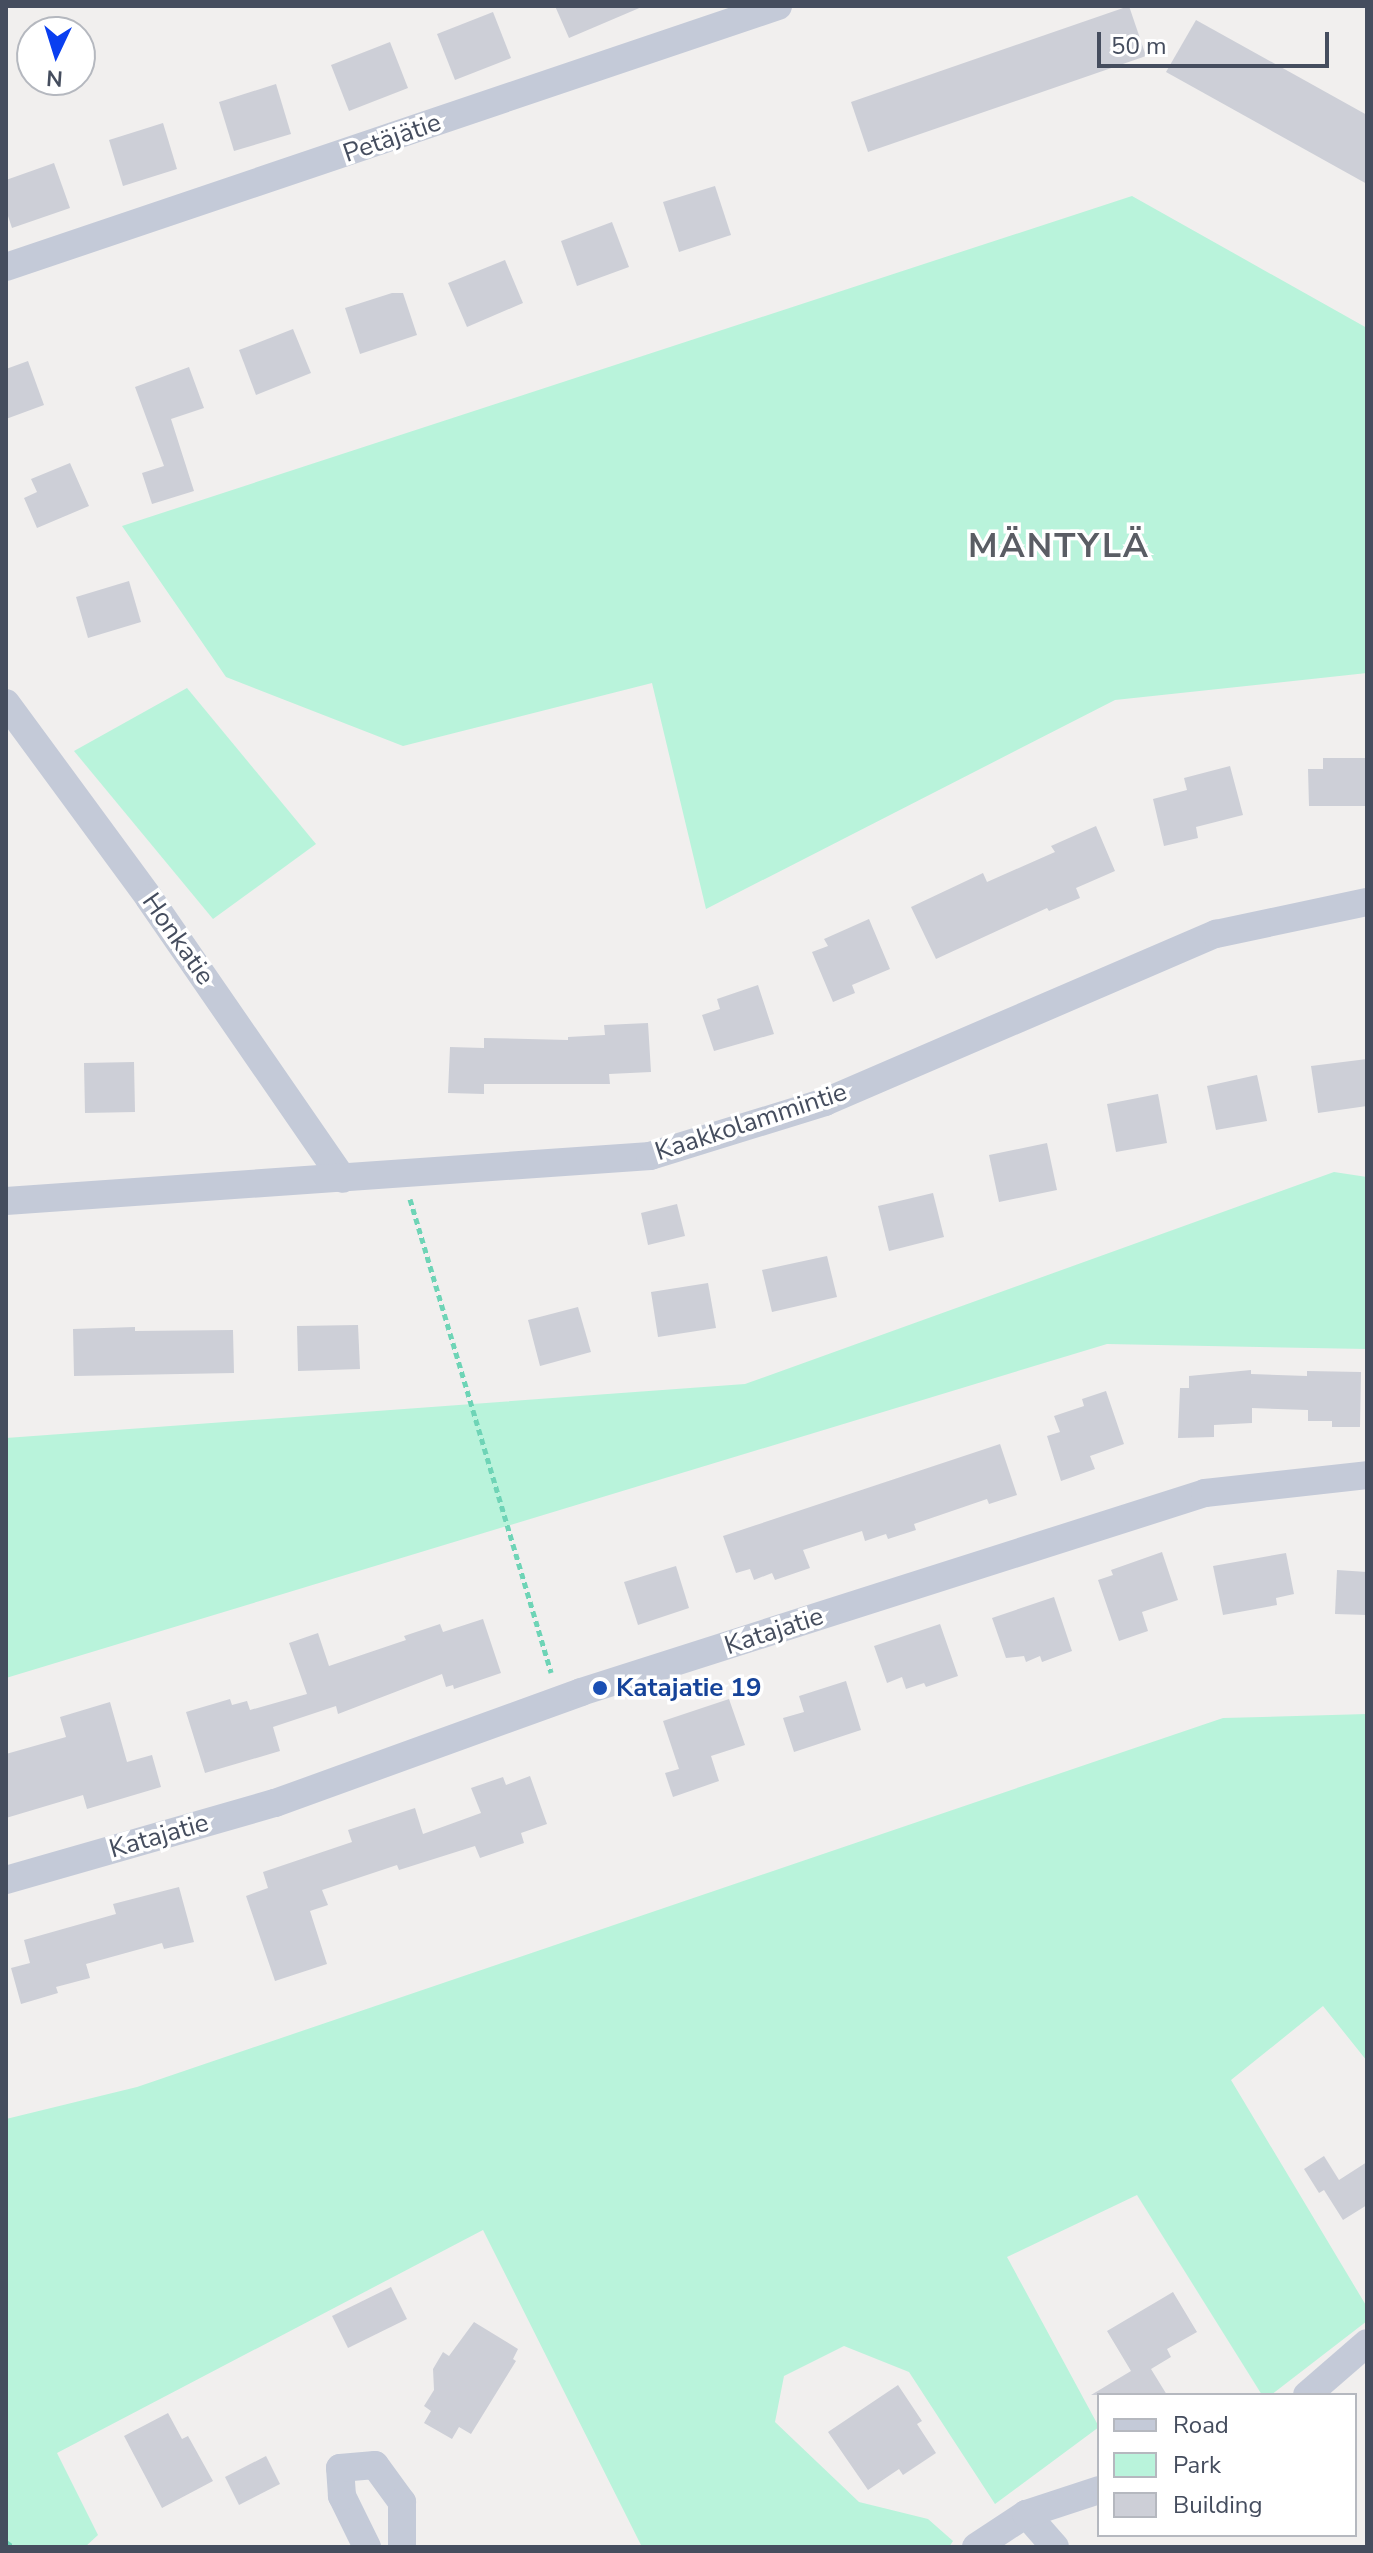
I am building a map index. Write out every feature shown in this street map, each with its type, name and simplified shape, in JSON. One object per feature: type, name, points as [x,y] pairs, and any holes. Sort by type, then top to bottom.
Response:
[{"type":"street","name":"Petäjätie","points":[[6,267],[778,6]]},
{"type":"street","name":"Honkatie","points":[[6,703],[149,898],[343,1179]]},
{"type":"street","name":"Kaakkolammintie","points":[[6,1201],[650,1156],[825,1102],[1216,934],[1367,902]]},
{"type":"street","name":"Katajatie","points":[[6,1880],[275,1803],[559,1700],[1205,1493],[1367,1475]]},
{"type":"street","points":[[1309,2393],[1367,2343]]},
{"type":"street","points":[[367,2547],[342,2496],[340,2468],[375,2465],[402,2502],[402,2547]]},
{"type":"street","points":[[976,2547],[1026,2514],[1097,2491]]},
{"type":"street","points":[[1026,2514],[1055,2547]]},
{"type":"path","points":[[403,1173],[559,1700]]},
{"type":"path","points":[[6,2542],[13,2547]]},
{"type":"green space","points":[[1132,196],[1367,328],[1367,673],[1115,700],[706,909],[652,683],[403,746],[226,677],[122,526]]},
{"type":"green space","points":[[187,688],[316,844],[213,919],[74,751]]},
{"type":"green space","points":[[1334,1172],[1367,1177],[1367,1349],[1107,1344],[6,1678],[6,1438],[745,1384]]},
{"type":"green space","points":[[1367,1714],[1367,2061],[1323,2006],[1231,2080],[1367,2307],[1367,2321],[1274,2393],[1261,2393],[1137,2195],[1007,2257],[1097,2423],[1097,2428],[995,2504],[909,2372],[844,2346],[784,2376],[775,2422],[859,2502],[928,2519],[953,2541],[949,2547],[642,2547],[483,2230],[57,2453],[98,2535],[85,2547],[6,2547],[6,2119],[137,2087],[1223,1718]]},
{"type":"building","points":[[555,6],[644,6],[569,38]]},
{"type":"building","points":[[1129,6],[1146,56],[868,152],[851,102]]},
{"type":"building","points":[[493,12],[511,58],[455,80],[437,34]]},
{"type":"building","points":[[1196,20],[1367,115],[1367,184],[1166,72]]},
{"type":"building","points":[[390,42],[408,88],[349,111],[331,65]]},
{"type":"building","points":[[276,84],[291,134],[234,151],[219,102]]},
{"type":"building","points":[[163,123],[177,169],[123,186],[109,140]]},
{"type":"building","points":[[54,163],[70,208],[12,228],[6,210],[6,180]]},
{"type":"building","points":[[715,186],[731,235],[679,252],[663,202]]},
{"type":"building","points":[[612,222],[629,267],[577,286],[561,241]]},
{"type":"building","points":[[505,260],[523,303],[467,327],[448,283]]},
{"type":"building","points":[[392,293],[403,293],[417,335],[360,354],[345,308]]},
{"type":"building","points":[[293,329],[311,373],[256,395],[239,350]]},
{"type":"building","points":[[28,361],[44,405],[6,419],[6,369]]},
{"type":"building","points":[[189,367],[204,408],[171,419],[194,491],[152,504],[142,473],[164,466],[135,387]]},
{"type":"building","points":[[70,463],[89,506],[37,528],[24,498],[37,492],[31,479]]},
{"type":"building","points":[[129,581],[141,622],[88,638],[76,597]]},
{"type":"building","points":[[1323,758],[1367,758],[1367,806],[1309,806],[1308,769],[1323,769]]},
{"type":"building","points":[[1230,766],[1243,815],[1196,827],[1198,838],[1164,846],[1153,799],[1187,790],[1184,778]]},
{"type":"building","points":[[1096,826],[1115,871],[1076,888],[1080,898],[1049,911],[1047,908],[936,959],[911,907],[983,873],[987,882],[1055,852],[1051,846]]},
{"type":"building","points":[[869,919],[890,969],[852,985],[855,993],[833,1002],[812,952],[828,946],[824,939]]},
{"type":"building","points":[[758,985],[774,1034],[714,1051],[702,1015],[720,1009],[717,999]]},
{"type":"building","points":[[648,1023],[651,1072],[609,1074],[610,1084],[484,1084],[484,1094],[448,1093],[450,1047],[484,1048],[484,1038],[568,1040],[568,1037],[605,1035],[604,1025]]},
{"type":"building","points":[[1367,1059],[1367,1106],[1318,1113],[1311,1066]]},
{"type":"building","points":[[134,1062],[135,1112],[85,1113],[84,1063]]},
{"type":"building","points":[[1257,1075],[1267,1121],[1216,1130],[1207,1086]]},
{"type":"building","points":[[1158,1094],[1167,1143],[1116,1152],[1107,1104]]},
{"type":"building","points":[[1047,1143],[1057,1190],[999,1202],[989,1155]]},
{"type":"building","points":[[933,1193],[944,1237],[889,1251],[878,1206]]},
{"type":"building","points":[[677,1204],[685,1236],[648,1245],[641,1213]]},
{"type":"building","points":[[827,1256],[837,1297],[772,1312],[762,1270]]},
{"type":"building","points":[[708,1283],[716,1328],[658,1337],[651,1292]]},
{"type":"building","points":[[578,1307],[591,1352],[540,1366],[528,1320]]},
{"type":"building","points":[[358,1325],[360,1369],[298,1371],[297,1326]]},
{"type":"building","points":[[135,1327],[135,1331],[233,1330],[234,1373],[74,1376],[73,1329]]},
{"type":"building","points":[[1251,1370],[1251,1374],[1307,1376],[1307,1371],[1361,1372],[1360,1427],[1332,1427],[1332,1421],[1308,1421],[1308,1410],[1252,1408],[1252,1423],[1214,1425],[1214,1437],[1178,1438],[1180,1388],[1189,1388],[1189,1376]]},
{"type":"building","points":[[1106,1391],[1124,1444],[1090,1456],[1095,1469],[1061,1481],[1047,1436],[1060,1432],[1054,1416],[1084,1406],[1082,1399]]},
{"type":"building","points":[[1000,1444],[1017,1495],[989,1504],[987,1499],[914,1524],[916,1530],[888,1539],[886,1534],[865,1541],[862,1531],[803,1550],[810,1568],[775,1580],[772,1573],[754,1580],[750,1569],[736,1573],[723,1536]]},
{"type":"building","points":[[1162,1552],[1178,1600],[1142,1612],[1148,1631],[1119,1641],[1098,1580],[1113,1575],[1111,1570]]},
{"type":"building","points":[[1286,1553],[1294,1594],[1276,1598],[1277,1605],[1223,1615],[1213,1566]]},
{"type":"building","points":[[676,1566],[689,1608],[638,1625],[624,1582]]},
{"type":"building","points":[[1337,1570],[1367,1572],[1367,1615],[1335,1614]]},
{"type":"building","points":[[1054,1597],[1072,1651],[1042,1662],[1040,1656],[1026,1662],[1024,1656],[1006,1658],[992,1618]]},
{"type":"building","points":[[483,1619],[501,1673],[454,1689],[453,1685],[446,1687],[442,1674],[338,1714],[336,1706],[273,1727],[280,1751],[205,1773],[186,1712],[230,1699],[232,1705],[247,1701],[250,1710],[307,1694],[289,1643],[318,1633],[329,1666],[406,1640],[404,1636],[440,1624],[443,1632]]},
{"type":"building","points":[[940,1624],[958,1676],[926,1687],[924,1683],[906,1689],[902,1677],[887,1683],[874,1646]]},
{"type":"building","points":[[846,1681],[861,1730],[794,1752],[783,1718],[804,1712],[799,1696]]},
{"type":"building","points":[[729,1699],[745,1745],[711,1756],[719,1781],[673,1797],[665,1773],[679,1769],[663,1721]]},
{"type":"building","points":[[110,1702],[127,1762],[152,1755],[161,1787],[87,1809],[83,1795],[6,1818],[6,1754],[66,1737],[60,1717]]},
{"type":"building","points":[[530,1776],[547,1824],[521,1833],[524,1843],[480,1858],[475,1846],[399,1870],[397,1865],[322,1890],[328,1905],[310,1911],[327,1964],[275,1981],[246,1896],[268,1888],[263,1872],[352,1842],[348,1830],[415,1808],[423,1834],[481,1813],[471,1788],[503,1777],[506,1785]]},
{"type":"building","points":[[179,1887],[194,1942],[164,1949],[162,1943],[86,1964],[90,1978],[56,1987],[58,1993],[21,2004],[11,1968],[30,1963],[24,1940],[116,1914],[113,1904]]},
{"type":"building","points":[[1324,2156],[1339,2180],[1367,2162],[1367,2205],[1343,2220],[1324,2190],[1319,2193],[1304,2169]]},
{"type":"building","points":[[391,2287],[407,2319],[348,2348],[332,2316]]},
{"type":"building","points":[[1173,2292],[1197,2332],[1167,2349],[1171,2357],[1151,2369],[1166,2393],[1091,2395],[1131,2371],[1107,2331]]},
{"type":"building","points":[[474,2322],[518,2349],[513,2359],[516,2361],[471,2434],[459,2427],[452,2439],[424,2423],[431,2411],[424,2406],[434,2390],[433,2369],[443,2352],[449,2356]]},
{"type":"building","points":[[898,2385],[922,2421],[917,2424],[936,2453],[903,2475],[899,2469],[868,2490],[828,2432]]},
{"type":"building","points":[[168,2413],[182,2439],[188,2436],[213,2481],[162,2508],[124,2436]]},
{"type":"building","points":[[266,2456],[280,2484],[239,2505],[225,2477]]},
{"type":"place","name":"Katajatie 19","points":[[600,1688]]},
{"type":"district","name":"MÄNTYLÄ","points":[[1059,547]]}]
